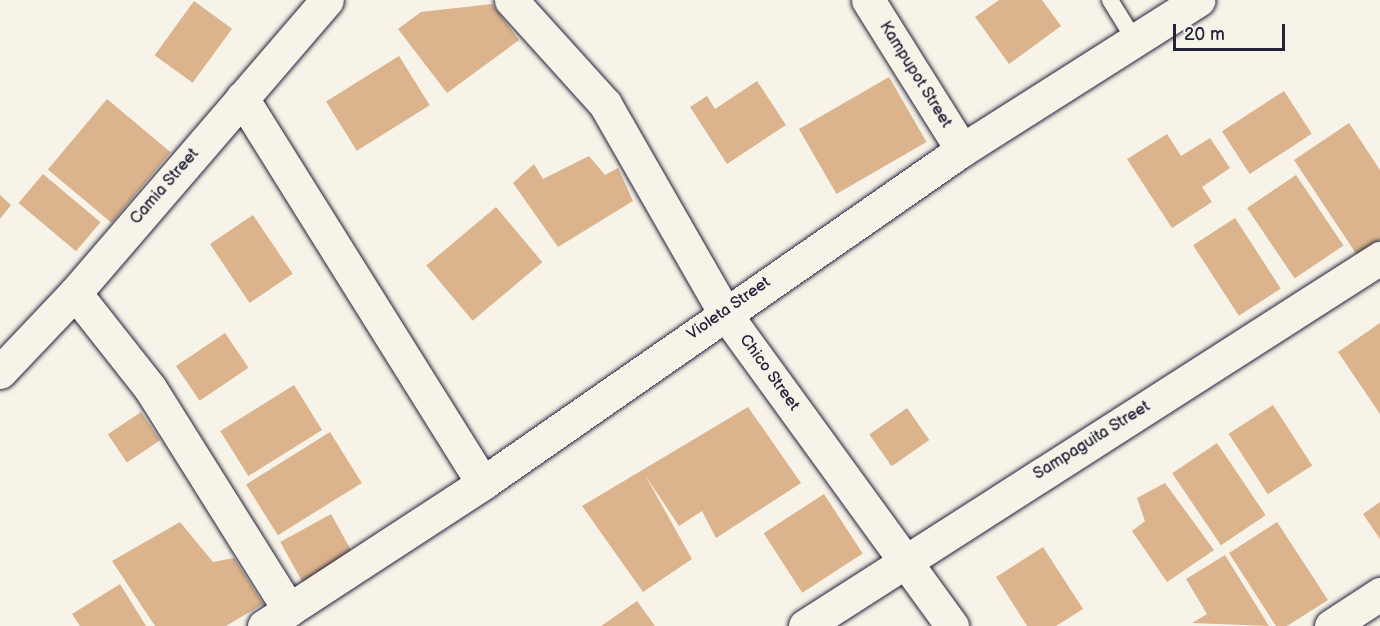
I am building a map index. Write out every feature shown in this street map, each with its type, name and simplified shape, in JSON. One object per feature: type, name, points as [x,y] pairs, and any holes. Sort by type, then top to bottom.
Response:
[{"type":"street","name":"Camia Street","points":[[0,372],[75,293],[327,0]]},
{"type":"street","name":"Chico Street","points":[[512,0],[605,104],[724,312],[906,559],[952,626]]},
{"type":"street","name":"Kampupot Street","points":[[868,0],[962,150]]},
{"type":"street","name":"Violeta Street","points":[[277,618],[483,483],[724,312],[962,150],[1198,0]]},
{"type":"street","points":[[242,98],[483,483]]},
{"type":"street","name":"Sampaguita Street","points":[[805,626],[906,559],[1380,258]]},
{"type":"street","points":[[75,293],[150,388],[277,618]]},
{"type":"street","points":[[1331,626],[1380,594]]},
{"type":"lane","points":[[1110,0],[1134,39]]},
{"type":"building","points":[[999,0],[1042,0],[1061,26],[1009,64],[975,17]]},
{"type":"building","points":[[194,1],[232,29],[193,83],[155,55]]},
{"type":"building","points":[[492,4],[519,40],[447,93],[398,29],[421,12]]},
{"type":"building","points":[[399,56],[430,105],[357,151],[326,102]]},
{"type":"building","points":[[889,77],[926,142],[836,194],[799,129]]},
{"type":"building","points":[[757,81],[786,125],[727,164],[690,107],[707,96],[715,109]]},
{"type":"building","points":[[1284,91],[1312,134],[1250,174],[1222,131]]},
{"type":"building","points":[[107,99],[171,152],[111,223],[48,169]]},
{"type":"building","points":[[1349,123],[1380,170],[1380,240],[1357,255],[1294,160]]},
{"type":"building","points":[[1167,134],[1181,156],[1210,138],[1230,168],[1202,187],[1212,202],[1172,228],[1127,159]]},
{"type":"building","points":[[589,156],[605,175],[618,168],[633,201],[558,247],[513,183],[534,164],[543,179]]},
{"type":"building","points":[[43,174],[100,222],[76,251],[19,203]]},
{"type":"building","points":[[1296,175],[1344,245],[1295,278],[1247,208]]},
{"type":"building","points":[[0,195],[11,205],[0,219]]},
{"type":"building","points":[[496,207],[542,262],[473,321],[426,265]]},
{"type":"building","points":[[253,215],[293,274],[250,303],[210,244]]},
{"type":"building","points":[[1235,218],[1281,288],[1239,316],[1193,245]]},
{"type":"building","points":[[1380,323],[1380,414],[1338,352]]},
{"type":"building","points":[[225,333],[248,368],[200,401],[176,366]]},
{"type":"building","points":[[294,385],[322,430],[248,476],[220,431]]},
{"type":"building","points":[[1273,405],[1312,465],[1268,494],[1229,434]]},
{"type":"building","points":[[748,407],[801,483],[716,538],[702,511],[679,526],[645,475],[692,559],[643,592],[582,506]]},
{"type":"building","points":[[907,408],[929,440],[892,466],[869,434]]},
{"type":"building","points":[[141,412],[160,440],[127,463],[108,434]]},
{"type":"building","points":[[330,432],[362,483],[278,535],[246,484]]},
{"type":"building","points":[[1217,443],[1266,515],[1221,545],[1172,473]]},
{"type":"building","points":[[1165,483],[1214,550],[1167,582],[1132,531],[1145,521],[1137,498]]},
{"type":"building","points":[[824,494],[863,554],[802,593],[764,533]]},
{"type":"building","points":[[1380,502],[1380,539],[1363,514]]},
{"type":"building","points":[[331,514],[354,556],[304,584],[280,542]]},
{"type":"building","points":[[180,522],[213,562],[234,558],[263,604],[226,626],[155,626],[112,561]]},
{"type":"building","points":[[1277,522],[1328,600],[1287,626],[1276,626],[1229,553]]},
{"type":"building","points":[[1043,547],[1083,609],[1056,626],[1027,626],[996,577]]},
{"type":"building","points":[[1225,555],[1269,626],[1192,623],[1207,614],[1186,579]]},
{"type":"building","points":[[120,584],[146,626],[80,626],[72,614]]},
{"type":"building","points":[[637,601],[655,626],[601,626]]}]
